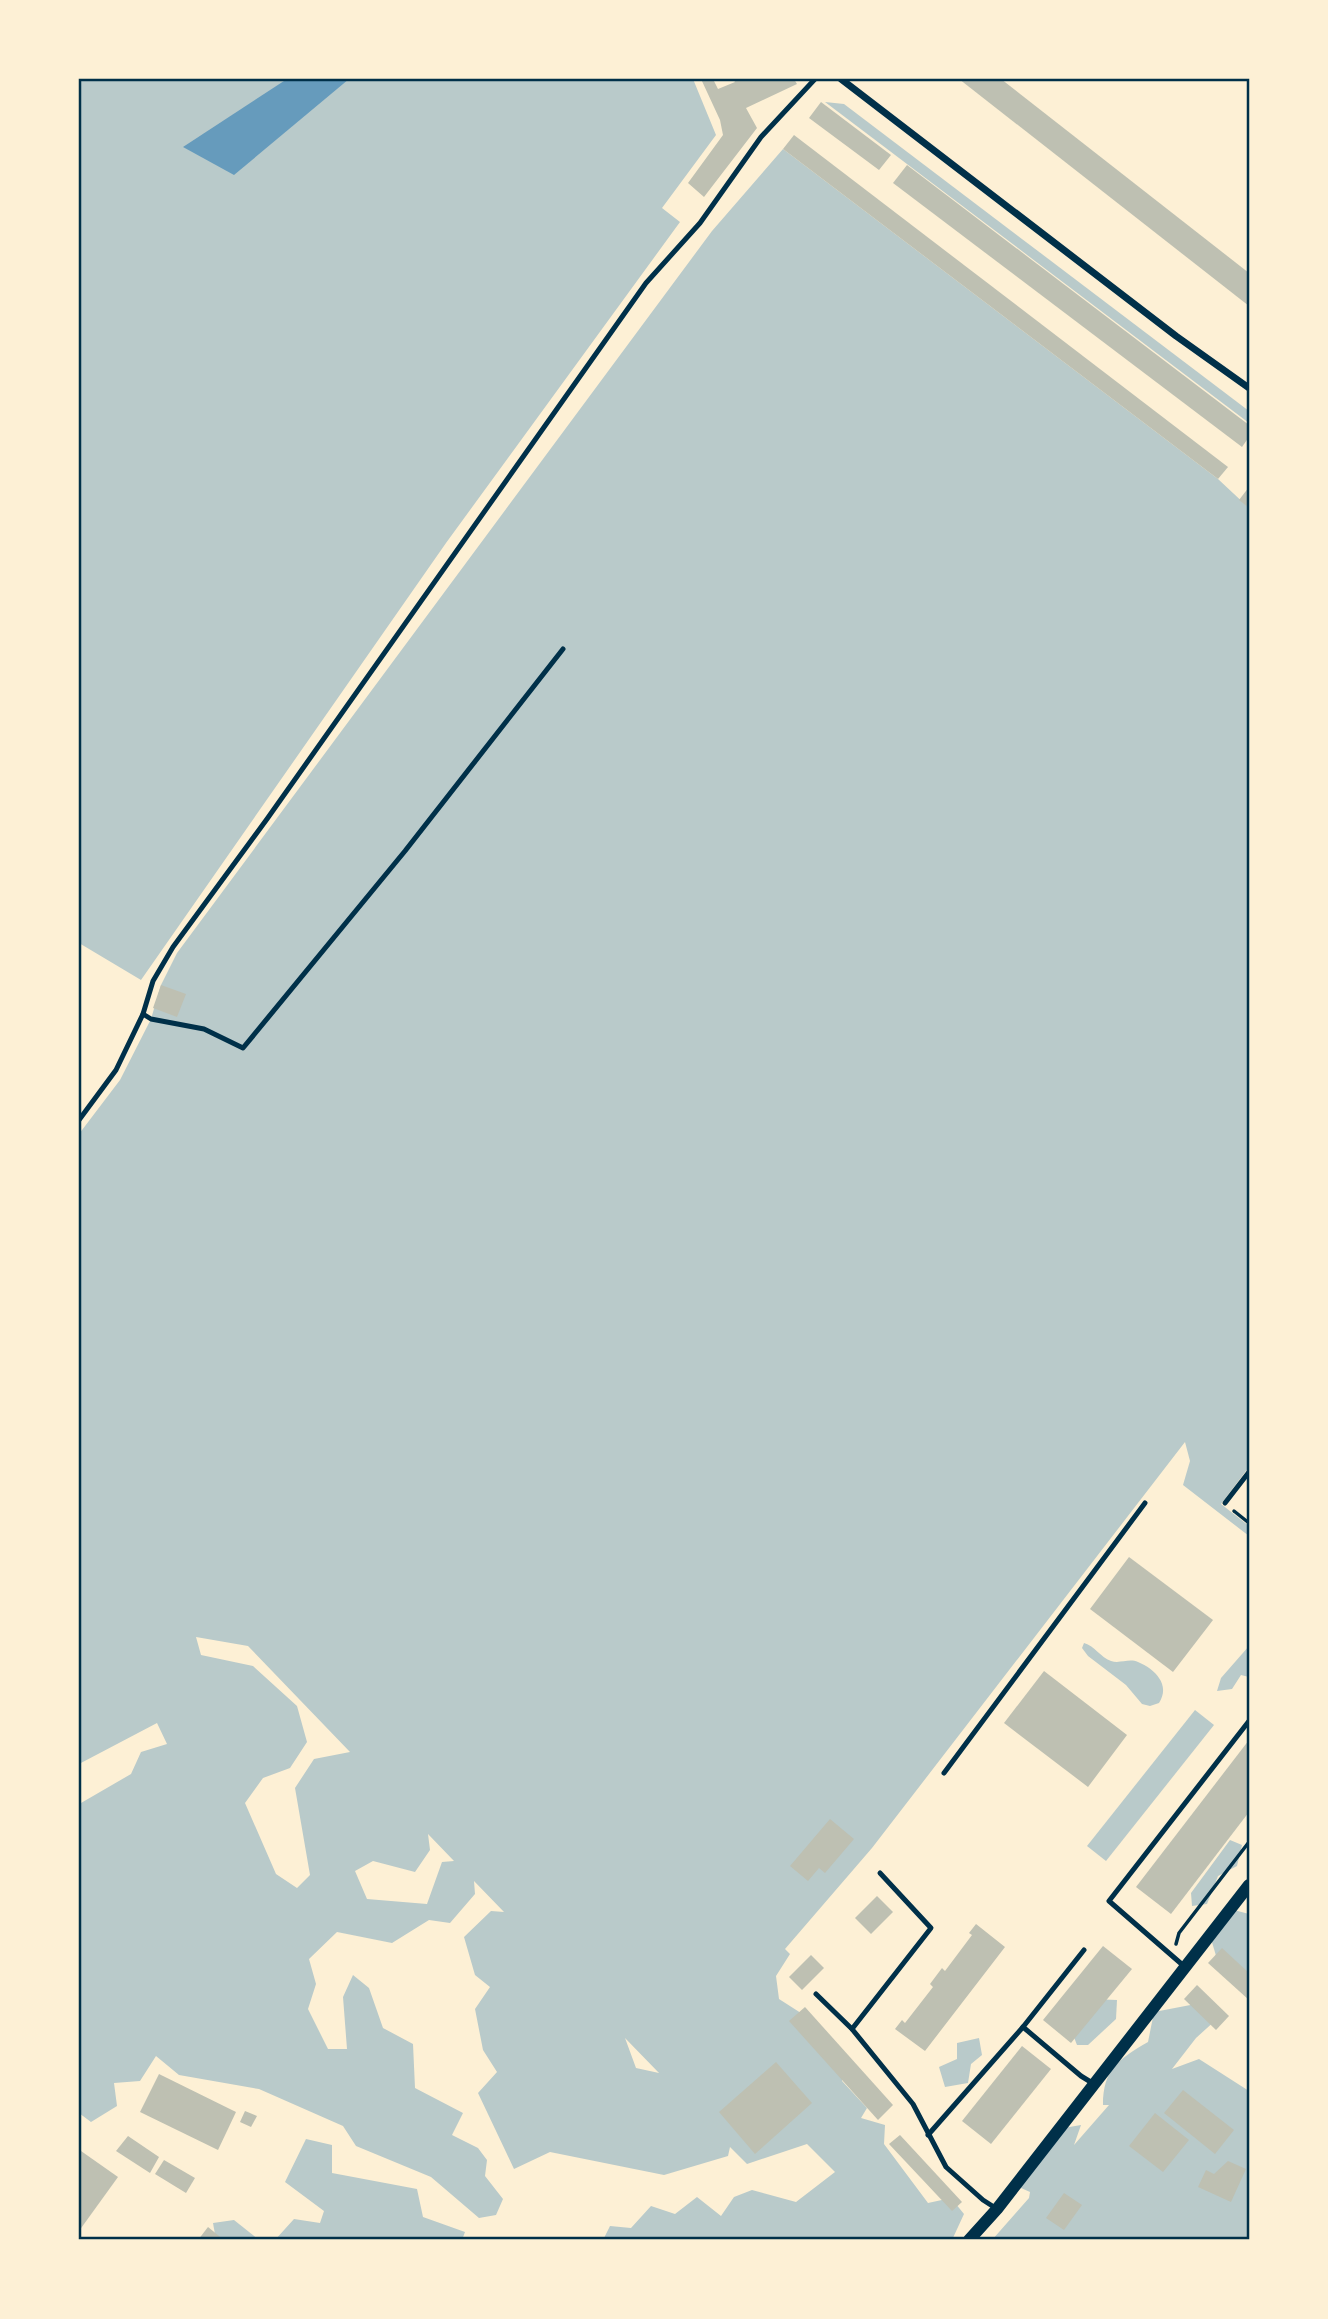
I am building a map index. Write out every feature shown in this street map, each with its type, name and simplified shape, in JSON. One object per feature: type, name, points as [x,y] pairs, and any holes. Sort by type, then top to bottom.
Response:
[{"type":"street","points":[[844,80],[1165,327],[1249,388]]},
{"type":"street","points":[[970,2240],[1249,1885]]},
{"type":"lane","points":[[79,1120],[116,1070],[143,1014],[153,981],[173,947],[267,819],[646,283],[700,223],[761,137],[815,79]]},
{"type":"lane","points":[[143,1014],[151,1019],[204,1029],[243,1048],[405,851],[563,649]]},
{"type":"lane","points":[[1224,1503],[1249,1472]]},
{"type":"lane","points":[[944,1773],[1145,1503]]},
{"type":"lane","points":[[1185,1967],[1109,1901],[1249,1721]]},
{"type":"lane","points":[[852,2029],[931,1928],[880,1873]]},
{"type":"lane","points":[[928,2135],[1023,2027],[1084,1950]]},
{"type":"lane","points":[[816,1994],[852,2029],[913,2105],[946,2167],[997,2209]]},
{"type":"lane","points":[[1023,2027],[1094,2084]]},
{"type":"path","points":[[1224,1503],[1249,1523]]},
{"type":"shaded area","points":[[79,79],[693,79],[716,135],[662,208],[680,222],[446,543],[141,980],[79,943]]},
{"type":"shaded area","points":[[825,102],[844,104],[1249,411],[1249,423]]},
{"type":"shaded area","points":[[783,149],[1218,479],[1249,508],[1249,1467],[1221,1504],[1249,1526],[1249,1536],[1183,1485],[1190,1461],[1185,1442],[872,1848],[785,1949],[790,1954],[776,1976],[779,1999],[804,2015],[843,2075],[842,2081],[867,2108],[861,2118],[885,2125],[884,2144],[928,2203],[951,2198],[964,2214],[952,2240],[603,2240],[610,2226],[631,2228],[651,2206],[675,2214],[697,2197],[721,2216],[734,2197],[752,2190],[796,2202],[835,2172],[807,2144],[747,2164],[730,2147],[728,2156],[664,2175],[550,2152],[514,2169],[478,2093],[497,2072],[483,2050],[475,2009],[490,1987],[475,1975],[464,1937],[491,1911],[504,1912],[474,1881],[475,1894],[450,1923],[429,1920],[392,1943],[337,1932],[309,1959],[316,1984],[308,2009],[328,2049],[347,2049],[343,1997],[353,1975],[369,1988],[383,2028],[413,2044],[415,2088],[463,2113],[452,2135],[478,2148],[487,2160],[485,2176],[503,2199],[496,2215],[479,2218],[431,2177],[356,2146],[343,2126],[259,2089],[179,2075],[156,2056],[140,2081],[114,2083],[117,2106],[91,2122],[79,2113],[81,1803],[131,1774],[141,1752],[167,1744],[157,1723],[79,1764],[79,1134],[120,1080],[151,1019],[161,985],[177,953],[712,231]],"holes":[[[196,1637],[248,1646],[350,1752],[314,1759],[295,1788],[310,1875],[297,1888],[276,1874],[245,1803],[263,1778],[290,1768],[307,1742],[297,1706],[253,1666],[201,1655]],[[428,1834],[454,1861],[442,1862],[427,1904],[367,1899],[355,1871],[373,1861],[415,1872],[430,1850]],[[625,2038],[659,2073],[636,2068]]]},
{"type":"shaded area","points":[[1084,1643],[1111,1661],[1135,1661],[1155,1673],[1163,1690],[1159,1703],[1150,1706],[1142,1704],[1126,1685],[1088,1656],[1082,1648]]},
{"type":"shaded area","points":[[1249,1646],[1249,1677],[1241,1675],[1232,1689],[1217,1691],[1221,1678]]},
{"type":"shaded area","points":[[1195,1710],[1214,1725],[1106,1861],[1087,1846]]},
{"type":"shaded area","points":[[1230,1840],[1242,1845],[1237,1866],[1218,1876],[1207,1904],[1192,1906],[1191,1893]]},
{"type":"shaded area","points":[[1234,1910],[1249,1914],[1249,1985],[1220,1969],[1211,1939]]},
{"type":"shaded area","points":[[1091,1999],[1117,2000],[1116,2019],[1088,2045],[1077,2045],[1070,2027]]},
{"type":"shaded area","points":[[1206,2002],[1217,2019],[1196,2038],[1172,2069],[1199,2059],[1249,2091],[1249,2240],[992,2240],[1029,2198],[1030,2192],[1012,2184],[1052,2130],[1081,2125],[1074,2145],[1109,2105],[1103,2105],[1106,2082],[1121,2060],[1148,2042],[1154,2012]]},
{"type":"shaded area","points":[[979,2038],[982,2055],[971,2064],[968,2083],[945,2087],[939,2067],[957,2059],[957,2043]]},
{"type":"shaded area","points":[[306,2139],[332,2145],[332,2173],[417,2189],[423,2217],[465,2232],[462,2240],[275,2240],[294,2219],[320,2223],[324,2211],[285,2182]]},
{"type":"shaded area","points":[[234,2220],[259,2240],[216,2240],[213,2223]]},
{"type":"water","points":[[287,79],[349,79],[234,175],[183,147]]},
{"type":"building","points":[[701,79],[713,79],[718,89],[735,82],[733,79],[794,79],[797,84],[746,108],[757,128],[704,197],[688,183],[723,135],[720,120]]},
{"type":"building","points":[[959,79],[1001,79],[1249,273],[1249,306]]},
{"type":"building","points":[[821,102],[891,155],[879,170],[809,118]]},
{"type":"building","points":[[794,135],[1228,467],[1218,479],[783,149]]},
{"type":"building","points":[[907,165],[1249,425],[1249,437],[1242,447],[893,183]]},
{"type":"building","points":[[1249,487],[1249,508],[1239,500]]},
{"type":"building","points":[[161,985],[186,994],[177,1017],[153,1008]]},
{"type":"building","points":[[1129,1557],[1213,1620],[1173,1672],[1090,1609]]},
{"type":"building","points":[[1044,1671],[1127,1735],[1088,1787],[1004,1723]]},
{"type":"building","points":[[1249,1740],[1249,1812],[1171,1914],[1136,1887]]},
{"type":"building","points":[[830,1819],[854,1839],[825,1873],[819,1868],[808,1881],[790,1866]]},
{"type":"building","points":[[877,1896],[893,1912],[871,1934],[855,1918]]},
{"type":"building","points":[[976,1924],[1005,1947],[925,2051],[895,2029],[902,2020],[905,2023],[933,1987],[930,1984],[942,1968],[945,1971],[972,1935],[969,1933]]},
{"type":"building","points":[[1103,1946],[1132,1969],[1071,2043],[1043,2020]]},
{"type":"building","points":[[1222,1948],[1249,1973],[1249,2000],[1208,1963]]},
{"type":"building","points":[[811,1955],[824,1968],[802,1990],[789,1977]]},
{"type":"building","points":[[1197,1985],[1229,2016],[1216,2030],[1184,1999]]},
{"type":"building","points":[[805,2007],[893,2105],[878,2120],[789,2021]]},
{"type":"building","points":[[1022,2046],[1051,2069],[991,2144],[962,2121]]},
{"type":"building","points":[[776,2062],[812,2103],[755,2154],[719,2112]]},
{"type":"building","points":[[159,2074],[236,2112],[218,2150],[140,2112]]},
{"type":"building","points":[[1183,2090],[1234,2130],[1215,2154],[1164,2113]]},
{"type":"building","points":[[245,2111],[257,2116],[251,2127],[240,2122]]},
{"type":"building","points":[[1155,2113],[1189,2140],[1163,2172],[1129,2146]]},
{"type":"building","points":[[900,2135],[962,2202],[952,2211],[889,2144]]},
{"type":"building","points":[[128,2136],[159,2157],[150,2173],[116,2151]]},
{"type":"building","points":[[81,2151],[118,2177],[79,2231],[79,2154]]},
{"type":"building","points":[[164,2160],[195,2178],[186,2193],[155,2174]]},
{"type":"building","points":[[1228,2161],[1246,2169],[1231,2202],[1198,2187],[1206,2170],[1214,2174]]},
{"type":"building","points":[[1064,2193],[1082,2205],[1064,2230],[1046,2218]]},
{"type":"building","points":[[208,2227],[224,2240],[198,2240]]}]
